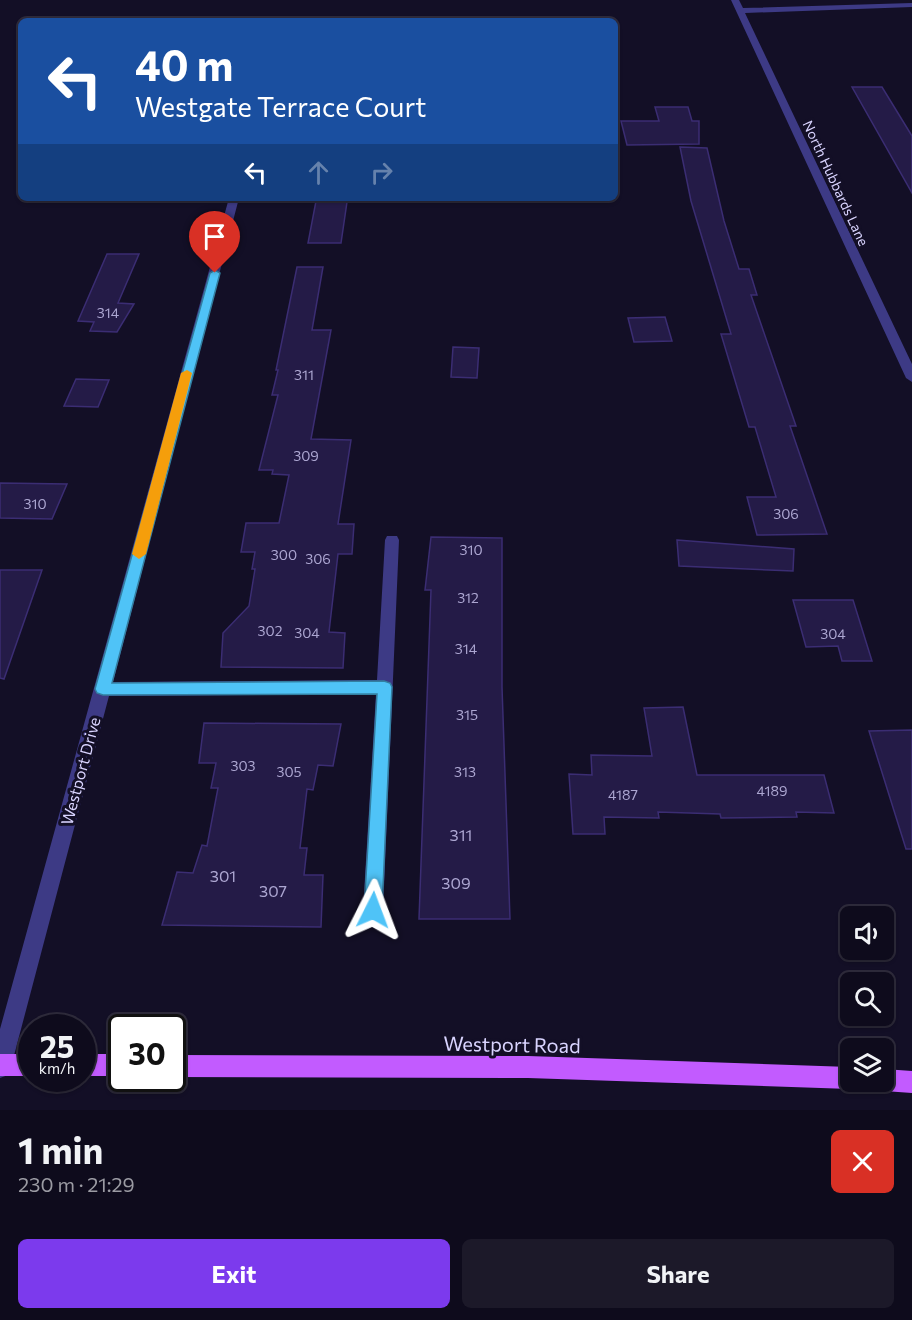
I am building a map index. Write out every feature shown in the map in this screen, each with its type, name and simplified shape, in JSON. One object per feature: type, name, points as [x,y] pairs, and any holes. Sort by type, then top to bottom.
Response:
[{"type":"main road","points":[[0,1066],[18,1065]]},
{"type":"main road","name":"Westport Road","points":[[186,1066],[528,1067],[840,1078]]},
{"type":"main road","points":[[894,1081],[912,1082]]},
{"type":"street","name":"North Hubbards Lane","points":[[735,0],[912,378]]},
{"type":"street","points":[[740,11],[912,5]]},
{"type":"street","name":"Westport Drive","points":[[0,1066],[233,201]]},
{"type":"street","points":[[373,910],[392,540]]},
{"type":"street","points":[[103,689],[384,687]]},
{"type":"building","points":[[852,87],[882,87],[912,136],[912,193]]},
{"type":"building","points":[[655,107],[688,107],[692,121],[699,121],[699,144],[627,145],[621,121],[659,121]]},
{"type":"building","points":[[680,147],[707,148],[724,221],[739,269],[749,269],[757,295],[751,295],[796,426],[790,426],[827,534],[757,535],[747,497],[776,497],[755,427],[749,427],[721,334],[731,334],[691,201]]},
{"type":"building","points":[[316,201],[347,202],[341,243],[308,243]]},
{"type":"building","points":[[107,254],[139,254],[118,303],[134,304],[117,332],[90,331],[94,322],[78,321]]},
{"type":"building","points":[[297,267],[323,267],[312,330],[331,330],[311,439],[351,440],[338,524],[354,524],[352,554],[338,554],[329,632],[345,633],[343,668],[221,667],[223,633],[249,606],[255,569],[252,569],[255,552],[241,552],[246,523],[279,523],[289,475],[272,474],[273,470],[259,470],[278,395],[272,395]]},
{"type":"building","points":[[665,317],[672,341],[634,342],[628,318]]},
{"type":"building","points":[[453,347],[479,348],[477,378],[451,377]]},
{"type":"building","points":[[76,379],[109,380],[98,407],[64,406]]},
{"type":"building","points":[[0,483],[67,484],[52,519],[0,518]]},
{"type":"building","points":[[431,537],[502,538],[502,687],[510,919],[419,919],[431,590],[425,590]]},
{"type":"building","points":[[677,540],[794,549],[793,571],[679,566]]},
{"type":"building","points":[[0,570],[42,570],[4,679],[0,678]]},
{"type":"building","points":[[793,600],[853,600],[872,661],[842,661],[838,646],[806,647]]},
{"type":"building","points":[[683,707],[697,775],[824,775],[834,813],[796,812],[797,817],[721,818],[720,814],[658,812],[659,818],[604,817],[605,834],[573,834],[569,774],[592,775],[591,755],[652,756],[644,708]]},
{"type":"building","points":[[204,723],[341,724],[333,766],[318,765],[313,790],[307,789],[300,848],[307,848],[304,875],[323,875],[321,927],[162,925],[177,872],[193,873],[202,845],[207,846],[218,788],[211,788],[216,763],[199,763]]},
{"type":"building","points":[[912,730],[912,849],[906,849],[869,731]]},
{"type":"slow traffic","points":[[139,554],[187,373]]},
{"type":"route","points":[[215,273],[189,362],[158,487],[103,689],[384,687],[373,910]]}]
